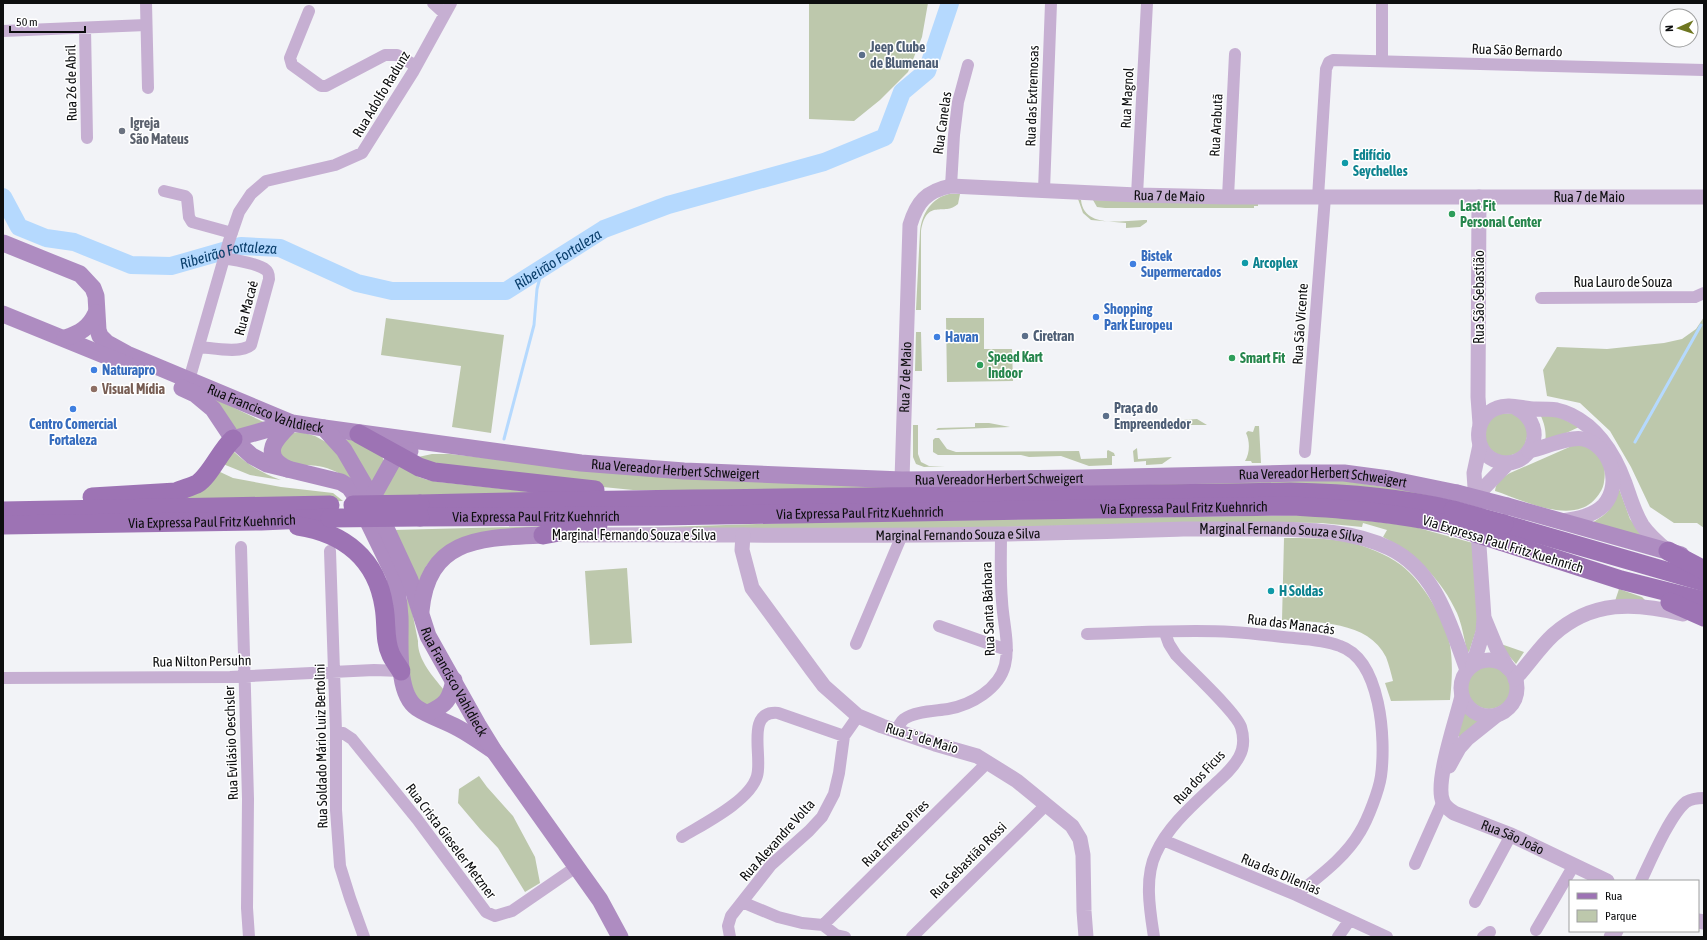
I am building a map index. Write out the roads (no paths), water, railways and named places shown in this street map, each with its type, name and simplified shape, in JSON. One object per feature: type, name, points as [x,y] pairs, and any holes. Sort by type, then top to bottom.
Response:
[{"type":"main road","name":"Rua Francisco Vahldieck","points":[[3,243],[80,274],[93,288],[96,296],[96,313],[100,336],[108,343],[128,354],[292,422],[324,428],[344,450],[372,498],[410,580],[421,616],[435,650],[454,680],[494,751],[600,900],[620,937]]},
{"type":"main road","points":[[65,338],[80,333],[92,322],[96,313]]},
{"type":"main road","name":"Rua Francisco Vahldieck","points":[[3,314],[65,338],[195,394],[214,409],[233,439],[252,456],[267,464],[292,471],[324,477],[341,482],[349,487],[356,497],[395,580],[400,618],[401,671],[408,696],[416,707],[467,733],[494,751]]},
{"type":"main road","points":[[3,502],[176,492],[197,483],[207,475],[225,446],[233,439],[292,422]]},
{"type":"main road","points":[[292,422],[274,441],[273,448],[274,458],[279,464],[292,471]]},
{"type":"main road","name":"Rua Vereador Herbert Schweigert","points":[[324,428],[359,434],[581,463],[641,468],[902,480],[1083,478],[1269,473],[1336,473],[1365,475],[1453,509]]},
{"type":"main road","points":[[359,434],[419,467],[434,472],[601,491],[618,499]]},
{"type":"main road","points":[[372,498],[396,455],[439,444]]},
{"type":"main road","name":"Via Expressa Paul Fritz Kuehnrich","points":[[420,510],[618,499],[780,499],[1290,492],[1343,493],[1388,497],[1453,509],[1704,582]]},
{"type":"main road","name":"Via Expressa Paul Fritz Kuehnrich","points":[[3,511],[420,510],[659,516],[1293,506],[1387,513],[1453,509]]},
{"type":"main road","name":"Via Expressa Paul Fritz Kuehnrich","points":[[3,525],[261,520],[330,511]]},
{"type":"main road","points":[[543,535],[592,525],[659,516]]},
{"type":"main road","points":[[261,520],[322,531],[337,537],[362,557],[374,573],[380,588],[384,607],[388,645],[391,655],[401,671]]},
{"type":"main road","points":[[1504,524],[1562,522],[1704,561]]},
{"type":"main road","name":"Via Expressa Paul Fritz Kuehnrich","points":[[1504,524],[1621,580],[1704,601]]},
{"type":"main road","name":"Marginal Fernando Souza e Silva","points":[[421,616],[422,603],[429,578],[443,557],[456,549],[473,542],[493,538],[543,535]]},
{"type":"main road","points":[[1668,551],[1704,570]]},
{"type":"main road","points":[[1621,580],[1704,618]]},
{"type":"main road","points":[[428,713],[445,703],[452,692],[454,680]]},
{"type":"street","points":[[146,3],[148,88]]},
{"type":"street","points":[[433,3],[445,14]]},
{"type":"street","name":"Rua Adolfo Radunz","points":[[189,380],[224,257],[239,212],[251,194],[266,181],[335,165],[362,153],[416,66],[451,3]]},
{"type":"street","name":"Rua das Extremosas","points":[[1044,190],[1051,3]]},
{"type":"street","name":"Rua Magnol","points":[[1137,195],[1147,3]]},
{"type":"street","points":[[1382,3],[1382,61]]},
{"type":"street","points":[[309,11],[290,61],[292,65],[321,86],[326,86],[385,55],[397,55],[416,66]]},
{"type":"street","points":[[3,31],[146,25]]},
{"type":"street","name":"Rua 26 de Abril","points":[[85,28],[87,138]]},
{"type":"street","name":"Rua Arabutã","points":[[1228,197],[1235,54]]},
{"type":"street","name":"Rua São Bernardo","points":[[1329,62],[1333,60],[1382,61],[1704,70]]},
{"type":"street","name":"Rua São Vicente","points":[[1306,452],[1322,197],[1326,69],[1329,62]]},
{"type":"street","name":"Rua Canelas","points":[[951,186],[954,135],[958,102],[968,65]]},
{"type":"street","name":"Rua 7 de Maio","points":[[902,480],[910,225],[914,212],[921,201],[940,188],[951,186],[1137,195],[1228,197],[1704,197]]},
{"type":"street","points":[[164,191],[185,196],[187,198],[189,217],[192,222],[231,237]]},
{"type":"street","name":"Rua São Sebastião","points":[[1479,197],[1478,397],[1480,424]]},
{"type":"street","name":"Rua Macaé","points":[[199,347],[241,350],[248,349],[252,345],[269,279],[269,273],[266,269],[224,257]]},
{"type":"street","name":"Rua Lauro de Souza","points":[[1541,298],[1695,297],[1704,293]]},
{"type":"street","points":[[1478,397],[1486,405],[1495,408]]},
{"type":"street","points":[[1516,408],[1524,412],[1530,418],[1534,426],[1535,435],[1529,451],[1523,457],[1508,463],[1494,460],[1483,451],[1478,437],[1480,424],[1486,414],[1495,408],[1502,406],[1558,410],[1571,415],[1595,433],[1607,448],[1617,465],[1635,511],[1642,524],[1650,536],[1668,551]]},
{"type":"street","points":[[1529,451],[1571,439],[1581,438],[1592,442],[1602,450],[1610,461],[1614,475],[1612,490],[1604,504],[1587,516],[1562,522]]},
{"type":"street","points":[[1415,864],[1443,801],[1441,778],[1462,696],[1461,687],[1463,678],[1470,668],[1483,632],[1484,618],[1474,473],[1480,445]]},
{"type":"street","points":[[1476,495],[1508,463]]},
{"type":"street","name":"Marginal Fernando Souza e Silva","points":[[543,535],[902,536],[1232,528],[1330,531],[1364,538],[1390,548],[1409,561],[1425,577],[1436,593],[1446,612],[1470,668]]},
{"type":"street","name":"Rua Santa Bárbara","points":[[897,732],[899,724],[908,716],[950,709],[968,703],[987,692],[998,679],[1005,666],[1007,650],[1002,600],[1001,534]]},
{"type":"street","name":"Rua 1º de Maio","points":[[742,535],[742,550],[752,588],[824,686],[858,716],[897,732],[977,756],[1017,781],[1072,826],[1080,839],[1083,855],[1086,937]]},
{"type":"street","points":[[856,644],[902,536]]},
{"type":"street","name":"Rua Evilásio Oeschsler","points":[[242,547],[248,798],[248,937]]},
{"type":"street","name":"Rua Soldado Mário Luiz Bertolini","points":[[330,551],[336,731],[336,810],[340,866],[364,937]]},
{"type":"street","points":[[1512,674],[1570,621],[1601,608],[1635,605],[1658,608],[1704,618]]},
{"type":"street","points":[[1441,778],[1459,748],[1467,739],[1497,715],[1503,712],[1513,701],[1516,686],[1512,674],[1497,649],[1484,618]]},
{"type":"street","points":[[939,626],[1007,650]]},
{"type":"street","name":"Rua das Manacás","points":[[1087,634],[1231,632],[1319,641],[1341,646],[1357,655],[1368,672],[1377,697],[1382,731],[1383,754],[1381,777],[1360,832],[1341,856],[1296,895]]},
{"type":"street","name":"Rua dos Ficus","points":[[1154,937],[1149,887],[1151,868],[1155,854],[1162,840],[1182,817],[1232,767],[1239,756],[1244,741],[1241,726],[1231,712],[1176,655],[1169,644],[1165,633]]},
{"type":"street","points":[[1470,668],[1480,662],[1496,661],[1512,674]]},
{"type":"street","name":"Rua Nilton Persuhn","points":[[3,678],[244,676],[374,670],[401,671]]},
{"type":"street","points":[[1462,696],[1470,708],[1475,712],[1482,715],[1497,715]]},
{"type":"street","points":[[682,837],[740,800],[751,790],[757,776],[759,762],[757,736],[758,726],[762,717],[770,712],[844,736]]},
{"type":"street","name":"Rua Alexandre Volta","points":[[730,937],[728,926],[731,916],[771,865],[809,831],[822,817],[834,794],[839,773],[844,736],[858,716]]},
{"type":"street","name":"Rua Crista Gieseler Metzner","points":[[336,731],[343,733],[352,739],[357,745],[417,819],[486,912],[495,916],[512,911],[576,868]]},
{"type":"street","name":"Rua Ernesto Pires","points":[[822,925],[988,762]]},
{"type":"street","points":[[1641,880],[1667,828],[1678,812],[1686,802],[1697,798],[1704,798]]},
{"type":"street","name":"Rua São João","points":[[1443,801],[1447,808],[1454,813],[1511,835],[1605,880]]},
{"type":"street","name":"Rua Sebastião Rossi","points":[[912,937],[1046,805]]},
{"type":"street","points":[[1475,902],[1511,835]]},
{"type":"street","name":"Rua das Dilenias","points":[[1162,840],[1296,895],[1387,937]]},
{"type":"street","points":[[1536,930],[1574,865]]},
{"type":"street","points":[[742,902],[778,917],[802,923],[822,925],[836,935],[845,937]]},
{"type":"street","points":[[1338,937],[1349,920]]},
{"type":"waterway","name":"Ribeirão Fortaleza","points":[[3,197],[19,227],[46,238],[74,242],[131,265],[171,266],[241,246],[280,248],[357,283],[392,291],[506,291],[604,229],[668,205],[824,162],[885,137],[902,92],[927,71],[950,3]]},
{"type":"waterway","points":[[504,439],[534,325],[537,289],[543,266]]},
{"type":"waterway","points":[[1635,442],[1701,325]]},
{"type":"place","name":"Jeep Clube de Blumenau","points":[[862,55]]},
{"type":"place","name":"Igreja São Mateus","points":[[122,131]]},
{"type":"place","name":"Edifício Seychelles","points":[[1345,163]]},
{"type":"place","name":"Last Fit Personal Center","points":[[1452,214]]},
{"type":"place","name":"Arcoplex","points":[[1245,263]]},
{"type":"place","name":"Bistek Supermercados","points":[[1133,264]]},
{"type":"place","name":"Shopping Park Europeu","points":[[1096,317]]},
{"type":"place","name":"Ciretran","points":[[1025,336]]},
{"type":"place","name":"Havan","points":[[937,337]]},
{"type":"place","name":"Smart Fit","points":[[1232,358]]},
{"type":"place","name":"Speed Kart Indoor","points":[[980,365]]},
{"type":"place","name":"Naturapro","points":[[94,370]]},
{"type":"place","name":"Visual Mídia","points":[[94,389]]},
{"type":"place","name":"Centro Comercial Fortaleza","points":[[73,409]]},
{"type":"place","name":"Praça do Empreendedor","points":[[1106,416]]},
{"type":"place","name":"H Soldas","points":[[1271,591]]}]
